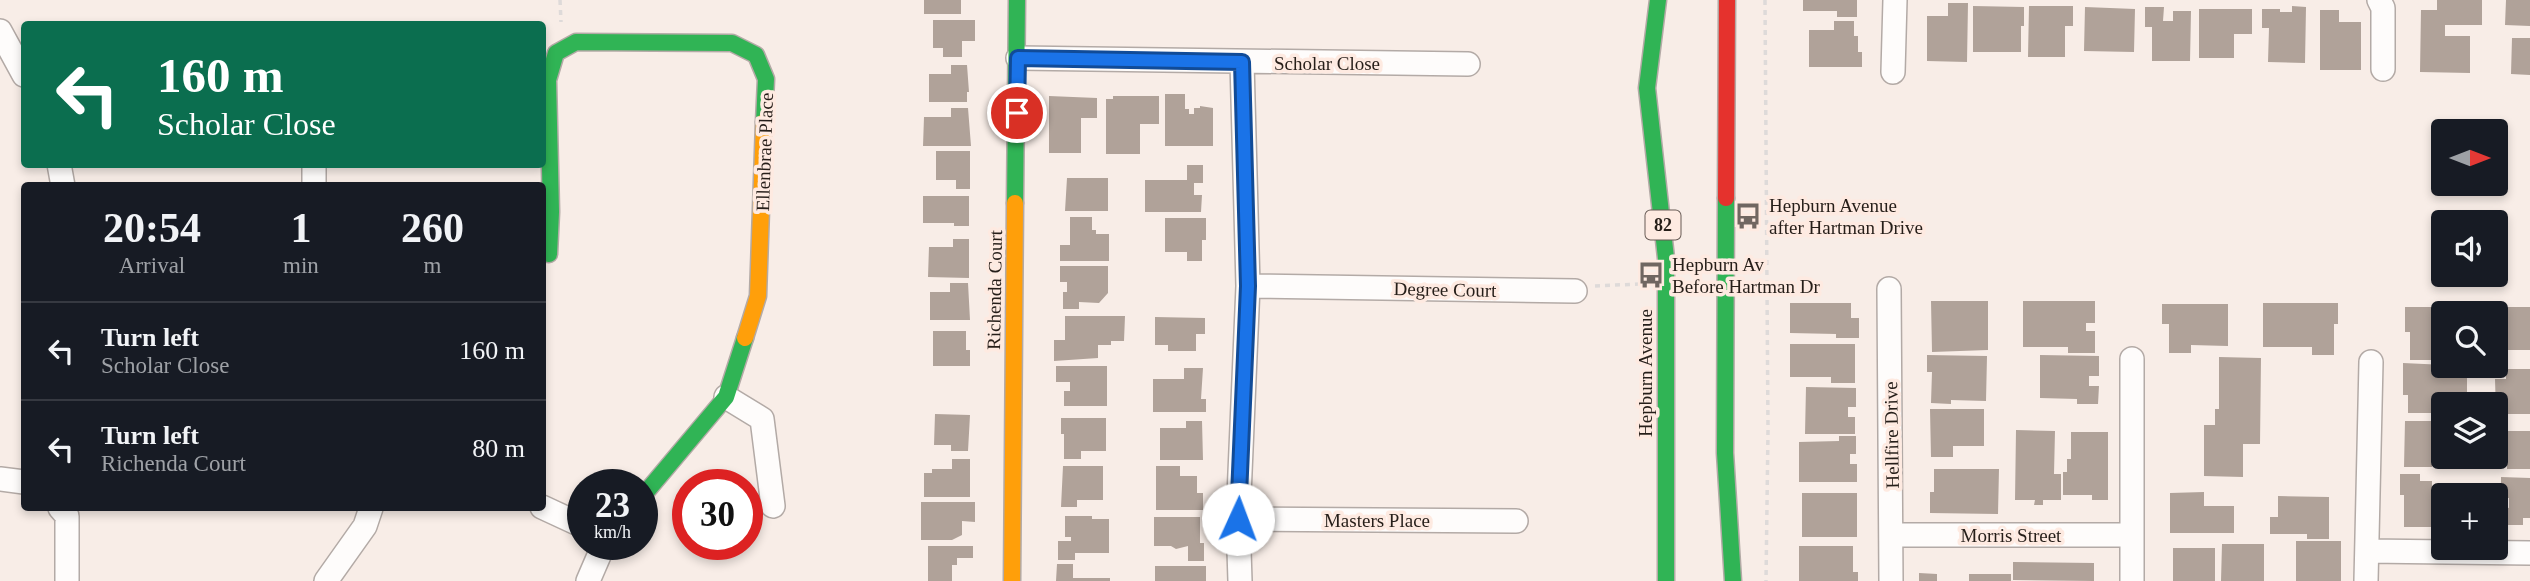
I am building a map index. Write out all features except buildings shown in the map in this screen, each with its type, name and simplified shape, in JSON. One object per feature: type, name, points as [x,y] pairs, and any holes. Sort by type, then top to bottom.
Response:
[{"type":"street","name":"Richenda Court","points":[[1012,581],[1017,0]]},
{"type":"street","name":"Hepburn Avenue","points":[[1658,0],[1647,88],[1666,258],[1666,581]]},
{"type":"street","points":[[1727,0],[1725,453],[1732,581]]},
{"type":"street","points":[[1894,72],[1895,0]]},
{"type":"street","points":[[2379,0],[2383,8],[2383,69]]},
{"type":"street","points":[[0,31],[21,70]]},
{"type":"street","name":"Ellenbrae Place","points":[[549,254],[551,212],[548,80],[556,53],[576,42],[733,43],[755,55],[766,79],[758,296],[726,397],[658,479]]},
{"type":"street","name":"Scholar Close","points":[[1018,58],[1468,64]]},
{"type":"street","points":[[1240,581],[1238,519],[1248,286],[1242,62]]},
{"type":"street","name":"Degree Court","points":[[1248,286],[1575,291]]},
{"type":"street","name":"Hellfire Drive","points":[[1889,289],[1891,581]]},
{"type":"street","points":[[2132,359],[2132,581]]},
{"type":"street","points":[[2366,581],[2371,362]]},
{"type":"street","points":[[726,397],[762,419],[773,506]]},
{"type":"street","points":[[0,479],[21,482]]},
{"type":"street","points":[[546,509],[567,519]]},
{"type":"street","points":[[63,511],[67,516],[67,581]]},
{"type":"street","points":[[326,581],[365,526],[370,511]]},
{"type":"street","name":"Masters Place","points":[[1238,519],[1516,521]]},
{"type":"street","name":"Morris Street","points":[[1892,535],[2130,535]]},
{"type":"street","points":[[2367,551],[2530,553]]},
{"type":"street","points":[[588,581],[597,560]]},
{"type":"path","points":[[1765,0],[1768,430],[1766,581]]},
{"type":"path","points":[[1575,291],[1598,285],[1641,284]]},
{"type":"traffic: fast","points":[[1015,203],[1017,0]]},
{"type":"traffic: fast","points":[[1658,0],[1647,88],[1666,258],[1666,581]]},
{"type":"traffic: fast","points":[[549,254],[551,212],[548,80],[556,53],[576,42],[732,43],[756,55],[766,79],[764,122]]},
{"type":"traffic: fast","points":[[1726,198],[1725,453],[1733,581]]},
{"type":"traffic: fast","points":[[658,478],[726,397],[745,338]]},
{"type":"traffic: slow","points":[[745,338],[758,296],[764,122]]},
{"type":"traffic: slow","points":[[1012,581],[1015,203]]},
{"type":"traffic: jam","points":[[1726,198],[1727,0]]},
{"type":"place","name":"Hepburn Avenue after Hartman Drive","points":[[1748,216]]},
{"type":"place","name":"Hepburn Av Before Hartman Dr","points":[[1651,275]]},
{"type":"route","points":[[1017,113],[1018,58],[1242,62],[1248,286],[1238,519]]}]
